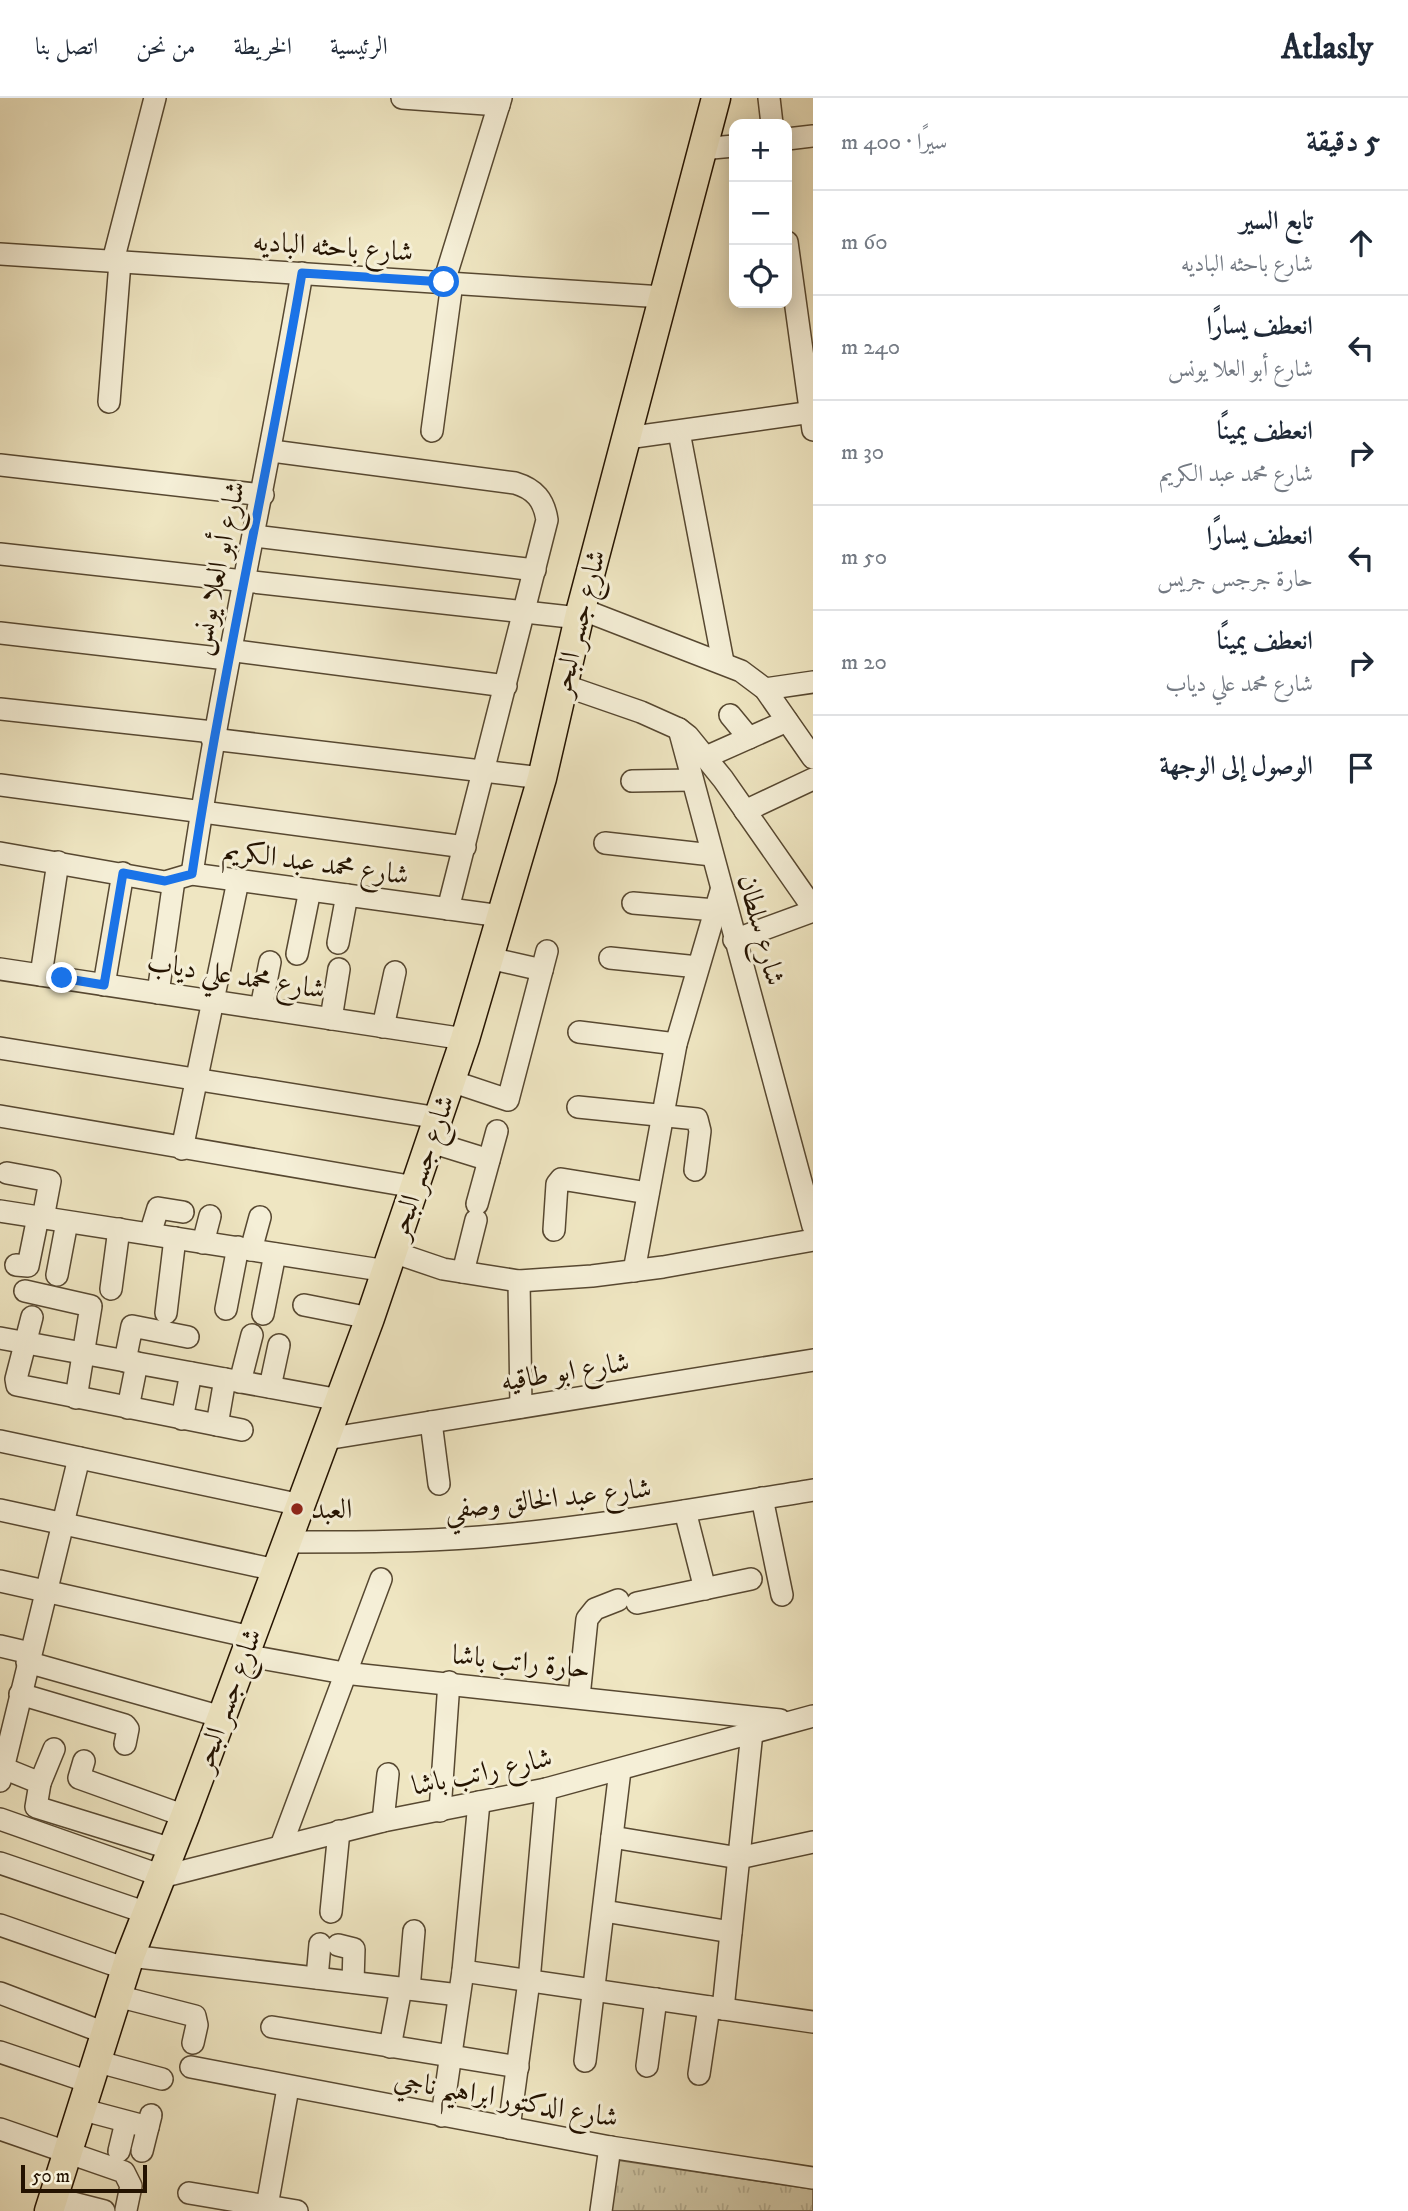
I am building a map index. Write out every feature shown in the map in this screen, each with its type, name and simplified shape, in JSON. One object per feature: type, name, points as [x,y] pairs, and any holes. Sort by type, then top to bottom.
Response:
[{"type":"main road","name":"شارع جسر البحر","points":[[51,2205],[128,1962],[326,1439],[465,1039],[542,778],[580,613],[716,98]]},
{"type":"street","points":[[109,402],[117,261],[155,98]]},
{"type":"street","points":[[402,98],[500,102],[448,282],[432,430]]},
{"type":"street","points":[[769,98],[771,119]]},
{"type":"street","points":[[792,138],[813,136]]},
{"type":"street","points":[[701,149],[729,146]]},
{"type":"street","points":[[627,438],[812,418],[787,245]]},
{"type":"street","name":"شارع باحثه الباديه","points":[[0,254],[663,297]]},
{"type":"street","name":"شارع أبو العلا يونس","points":[[158,993],[183,877],[201,810],[228,655],[272,452],[302,273]]},
{"type":"street","points":[[679,432],[723,662]]},
{"type":"street","points":[[272,452],[515,483],[538,495],[547,520],[448,909]]},
{"type":"street","points":[[0,465],[262,495]]},
{"type":"street","points":[[254,536],[535,569]]},
{"type":"street","points":[[0,554],[524,612],[580,613],[723,662],[741,671],[765,689],[813,758]]},
{"type":"street","points":[[0,633],[506,686]]},
{"type":"street","points":[[765,689],[813,682]]},
{"type":"street","points":[[564,685],[679,729],[706,757],[813,909],[734,940]]},
{"type":"street","points":[[0,709],[542,778]]},
{"type":"street","points":[[730,715],[749,738]]},
{"type":"street","points":[[706,757],[787,721]]},
{"type":"street","name":"شارع سلطان","points":[[679,729],[712,855],[718,900],[734,940],[813,1226]]},
{"type":"street","points":[[745,811],[813,779]]},
{"type":"street","points":[[632,781],[692,780]]},
{"type":"street","points":[[0,785],[465,847]]},
{"type":"street","points":[[605,842],[712,855]]},
{"type":"street","name":"شارع محمد عبد الكريم","points":[[0,853],[165,881],[183,877],[238,881],[501,916]]},
{"type":"street","points":[[41,975],[58,862]]},
{"type":"street","points":[[104,985],[123,873]]},
{"type":"street","points":[[182,1149],[238,881]]},
{"type":"street","points":[[297,954],[310,890]]},
{"type":"street","points":[[338,943],[346,895]]},
{"type":"street","points":[[633,903],[718,900],[676,1044],[634,1271]]},
{"type":"street","points":[[451,1081],[508,1100],[544,960],[489,958]]},
{"type":"street","points":[[610,958],[698,967]]},
{"type":"street","points":[[261,1008],[270,962]]},
{"type":"street","name":"شارع محمد علي دياب","points":[[0,969],[465,1039]]},
{"type":"street","points":[[331,1019],[339,970]]},
{"type":"street","points":[[383,1027],[395,972]]},
{"type":"street","points":[[579,1032],[676,1044]]},
{"type":"street","points":[[0,1048],[197,1079],[435,1130],[489,1160]]},
{"type":"street","points":[[578,1107],[697,1119],[700,1123],[695,1170]]},
{"type":"street","points":[[0,1116],[415,1187]]},
{"type":"street","points":[[463,1272],[497,1131]]},
{"type":"street","points":[[7,1173],[50,1181],[28,1266],[16,1265]]},
{"type":"street","points":[[554,1230],[557,1184],[561,1179],[648,1193]]},
{"type":"street","points":[[150,1234],[158,1208],[183,1212]]},
{"type":"street","points":[[0,1211],[275,1254],[390,1261],[519,1280],[634,1271],[813,1240]]},
{"type":"street","points":[[203,1243],[210,1216]]},
{"type":"street","points":[[226,1308],[245,1249],[260,1217]]},
{"type":"street","points":[[57,1275],[67,1222]]},
{"type":"street","points":[[110,1289],[119,1229]]},
{"type":"street","points":[[166,1313],[175,1238]]},
{"type":"street","points":[[263,1314],[275,1254]]},
{"type":"street","points":[[519,1280],[521,1407]]},
{"type":"street","points":[[25,1291],[89,1303],[76,1398]]},
{"type":"street","points":[[304,1305],[370,1318]]},
{"type":"street","points":[[32,1317],[16,1379],[20,1387],[242,1430]]},
{"type":"street","points":[[128,1408],[132,1326],[188,1337]]},
{"type":"street","points":[[216,1426],[252,1335]]},
{"type":"street","points":[[0,1338],[340,1400]]},
{"type":"street","points":[[270,1387],[279,1345]]},
{"type":"street","name":"شارع ابو طاقيه","points":[[326,1439],[813,1360]]},
{"type":"street","points":[[182,1419],[191,1373]]},
{"type":"street","points":[[431,1422],[439,1484]]},
{"type":"street","points":[[0,1441],[300,1505]]},
{"type":"street","points":[[40,1783],[1,1775],[5,1739],[13,1695],[29,1658],[48,1591],[79,1458]]},
{"type":"street","name":"شارع عبد الخالق وصفي","points":[[287,1542],[394,1542],[481,1536],[685,1511],[813,1490]]},
{"type":"street","points":[[762,1498],[782,1595]]},
{"type":"street","points":[[0,1510],[276,1570]]},
{"type":"street","points":[[685,1511],[705,1589]]},
{"type":"street","points":[[281,1846],[381,1579]]},
{"type":"street","points":[[579,1697],[587,1619],[595,1609],[751,1579]]},
{"type":"street","name":"حارة راتب باشا","points":[[0,1581],[48,1591],[344,1672],[803,1719]]},
{"type":"street","points":[[0,1646],[29,1658],[222,1717]]},
{"type":"street","points":[[440,1811],[449,1682]]},
{"type":"street","points":[[13,1695],[125,1725],[128,1729],[125,1744]]},
{"type":"street","name":"شارع راتب باشا","points":[[162,1876],[339,1831],[620,1770],[803,1719]]},
{"type":"street","points":[[699,2074],[731,1932],[752,1732]]},
{"type":"street","points":[[54,1749],[40,1783],[36,1807],[172,1849]]},
{"type":"street","points":[[84,1761],[79,1778],[185,1816]]},
{"type":"street","points":[[585,2060],[620,1770]]},
{"type":"street","points":[[383,1821],[388,1774]]},
{"type":"street","points":[[509,2129],[529,1981],[546,1788]]},
{"type":"street","points":[[442,2116],[463,1971],[479,1802]]},
{"type":"street","points":[[0,1819],[162,1876]]},
{"type":"street","points":[[331,1912],[339,1831]]},
{"type":"street","points":[[612,1837],[739,1858],[813,1842]]},
{"type":"street","points":[[0,1863],[147,1913]]},
{"type":"street","points":[[604,1911],[731,1932]]},
{"type":"street","points":[[0,1925],[128,1962],[317,1978],[459,1995]]},
{"type":"street","points":[[390,2047],[405,1988],[414,1931]]},
{"type":"street","points":[[317,1978],[329,1944],[354,1950],[353,1982]]},
{"type":"street","points":[[463,1971],[813,2022]]},
{"type":"street","points":[[0,1993],[104,2033]]},
{"type":"street","points":[[117,1996],[195,2016],[197,2025],[192,2043]]},
{"type":"street","points":[[647,2066],[656,1999]]},
{"type":"street","points":[[272,2027],[518,2067]]},
{"type":"street","points":[[0,2052],[92,2072],[162,2079]]},
{"type":"street","name":"شارع الدكتور ابراهيم ناجي","points":[[191,2067],[509,2129],[813,2178]]},
{"type":"street","points":[[267,2206],[288,2088]]},
{"type":"street","points":[[80,2109],[126,2122],[149,2121],[142,2151]]},
{"type":"street","points":[[119,2151],[126,2122]]},
{"type":"street","points":[[0,2129],[127,2174],[131,2186],[126,2210]]},
{"type":"street","points":[[601,2211],[610,2147]]},
{"type":"street","points":[[189,2193],[297,2211]]},
{"type":"street","points":[[51,2205],[104,2211]]},
{"type":"green space","points":[[618,2160],[813,2189],[813,2211],[610,2211]]},
{"type":"place","name":"العبد","points":[[297,1509]]},
{"type":"route","points":[[62,978],[104,985],[123,873],[165,881],[192,874],[228,650],[272,452],[302,273],[444,282]]}]
